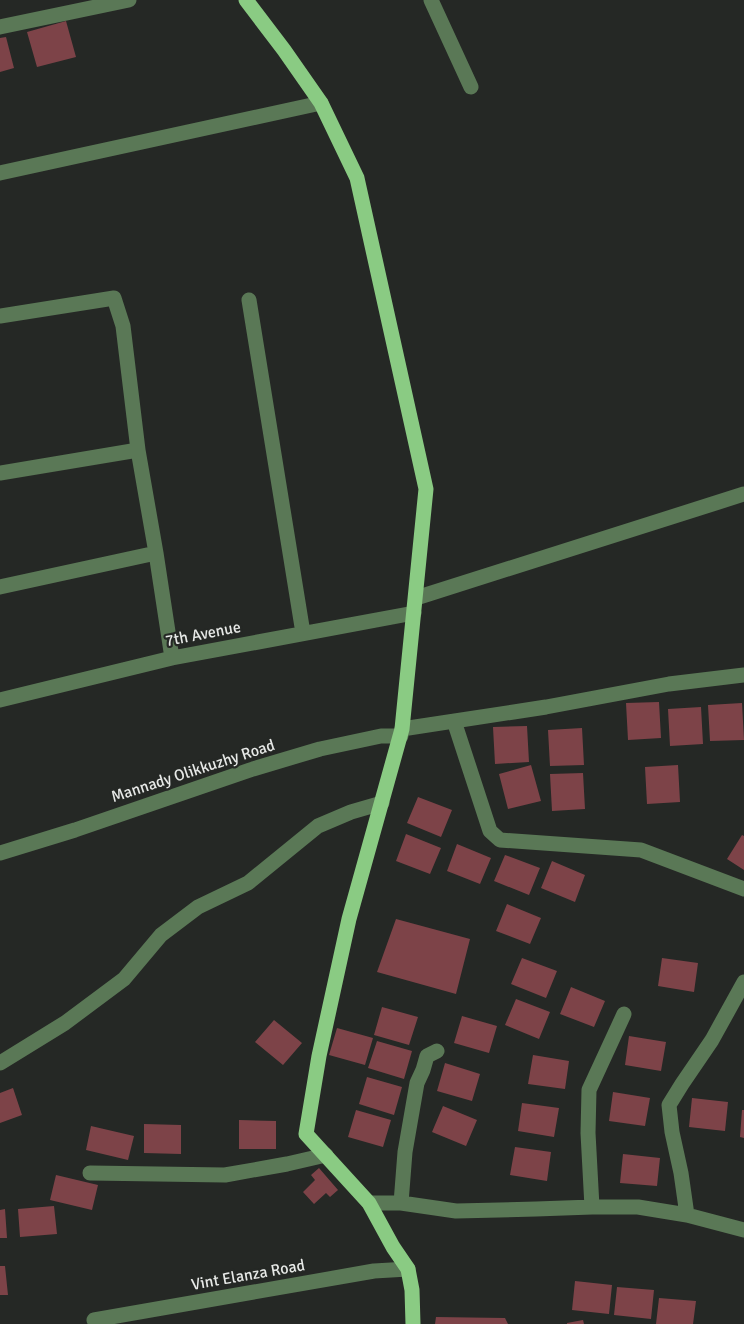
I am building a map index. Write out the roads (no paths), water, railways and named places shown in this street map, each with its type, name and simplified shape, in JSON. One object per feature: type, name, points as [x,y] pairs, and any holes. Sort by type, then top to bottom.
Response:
[{"type":"main road","points":[[246,0],[321,103],[357,178],[426,489],[401,732],[349,919],[319,1056],[306,1134],[369,1203],[408,1269],[412,1290],[413,1324]]},
{"type":"street","points":[[0,27],[129,0]]},
{"type":"street","points":[[431,0],[471,87]]},
{"type":"street","points":[[0,173],[321,103]]},
{"type":"street","points":[[0,316],[114,298],[123,326],[138,450],[172,658]]},
{"type":"street","points":[[249,300],[303,633]]},
{"type":"street","points":[[0,473],[138,450]]},
{"type":"street","name":"7th Avenue","points":[[0,700],[172,658],[303,633],[415,605],[744,494]]},
{"type":"street","points":[[0,587],[156,553]]},
{"type":"street","name":"Mannady Olikkuzhy Road","points":[[0,853],[320,749],[454,721],[546,707],[669,684],[744,675]]},
{"type":"street","points":[[454,721],[490,831],[500,840],[641,850],[744,889]]},
{"type":"street","points":[[0,1063],[64,1023],[124,979],[161,935],[198,907],[248,883],[318,826],[351,812],[382,804]]},
{"type":"street","points":[[687,1215],[669,1105],[712,1040],[744,982]]},
{"type":"street","points":[[592,1207],[588,1133],[589,1090],[624,1014]]},
{"type":"street","points":[[401,1203],[405,1152],[417,1083],[427,1056],[437,1051]]},
{"type":"street","points":[[90,1173],[225,1175],[326,1155]]},
{"type":"street","points":[[369,1203],[401,1203],[456,1211],[638,1207],[687,1215],[744,1230]]},
{"type":"street","name":"Vint Elanza Road","points":[[94,1320],[374,1271],[408,1269]]}]
